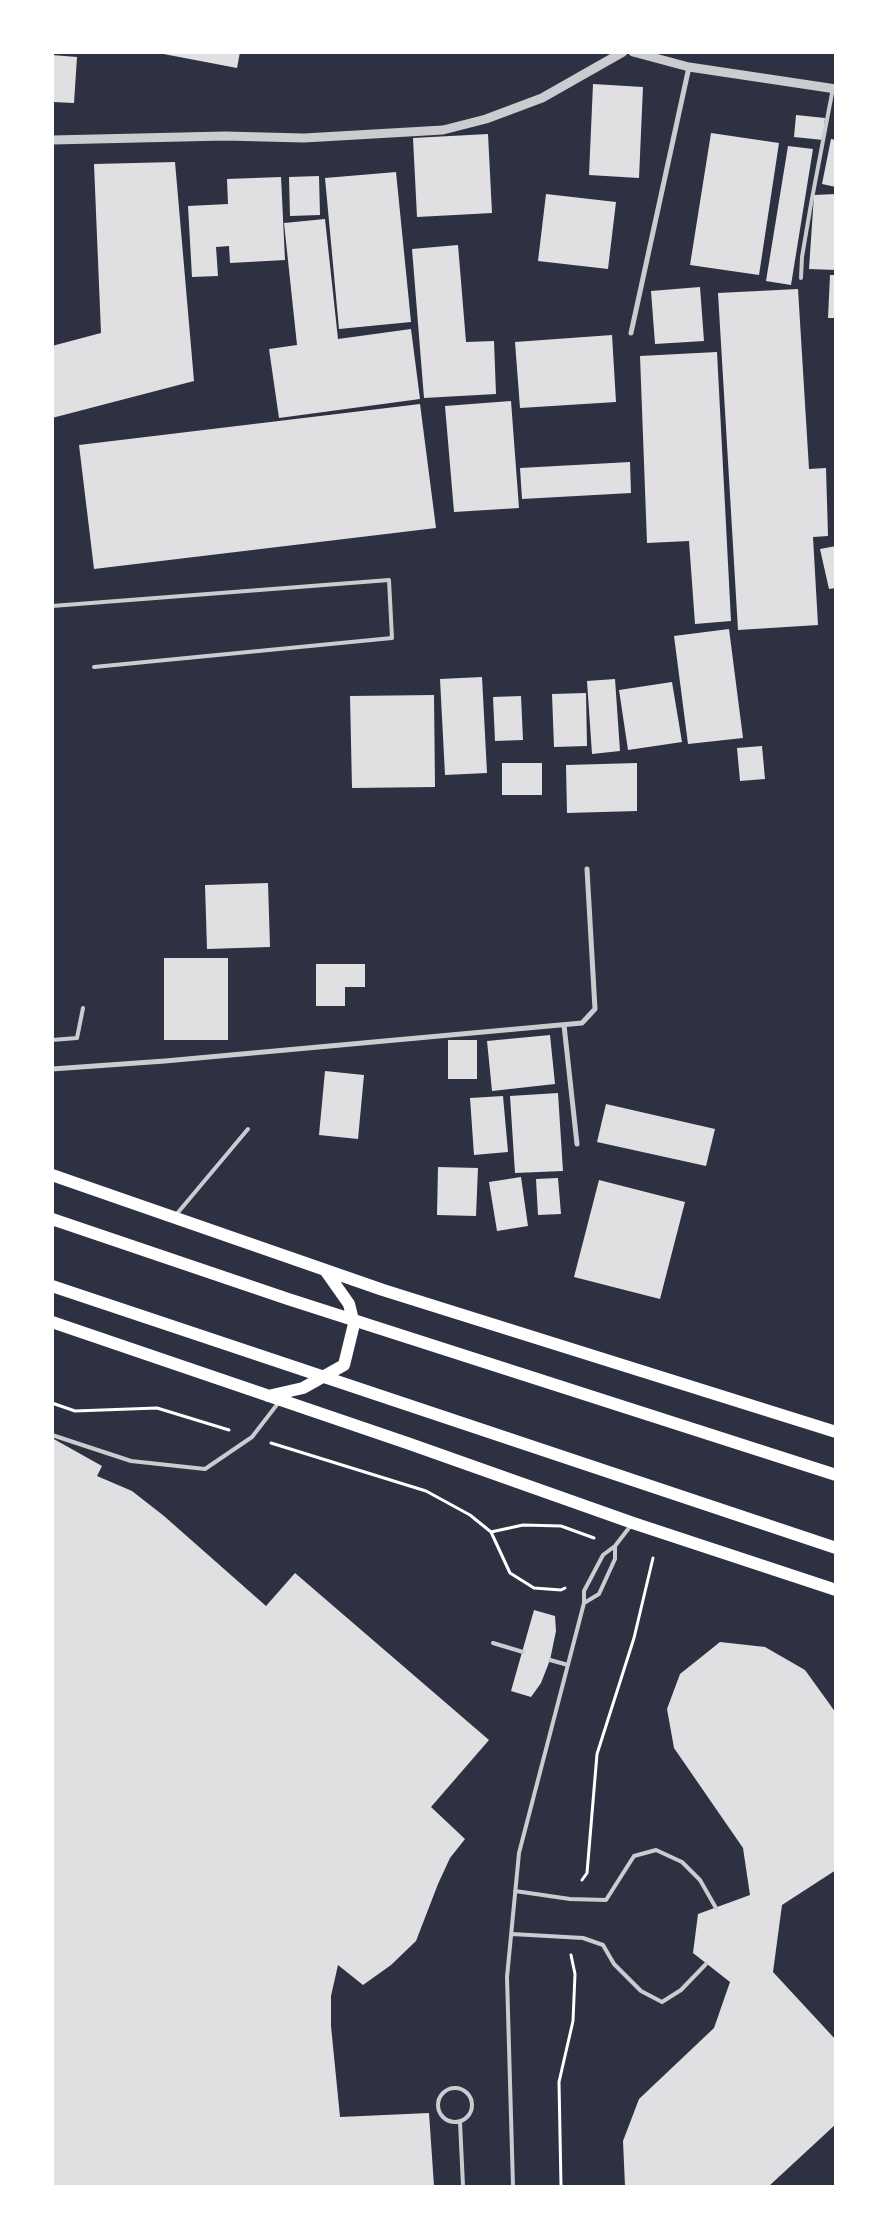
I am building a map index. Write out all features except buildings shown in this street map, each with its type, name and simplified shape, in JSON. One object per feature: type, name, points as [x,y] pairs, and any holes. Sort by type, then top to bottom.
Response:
[{"type":"main road","points":[[52,1175],[325,1270],[836,1432]]},
{"type":"main road","points":[[52,1219],[297,1302],[836,1475]]},
{"type":"main road","points":[[266,1396],[304,1388],[344,1365],[354,1324],[349,1304],[325,1270]]},
{"type":"main road","points":[[52,1286],[836,1548]]},
{"type":"main road","points":[[52,1322],[410,1444],[633,1523],[836,1590]]},
{"type":"street","points":[[52,140],[225,136],[304,138],[442,130],[486,119],[542,98],[623,52]]},
{"type":"street","points":[[633,52],[689,67],[834,88]]},
{"type":"street","points":[[631,333],[689,67]]},
{"type":"street","points":[[52,1069],[165,1061],[582,1023],[595,1010],[587,869]]},
{"type":"street","points":[[564,1025],[577,1144]]},
{"type":"lane","points":[[801,278],[805,239],[834,88]]},
{"type":"lane","points":[[52,606],[389,580],[392,638],[94,668]]},
{"type":"lane","points":[[52,1040],[76,1038],[83,1008]]},
{"type":"lane","points":[[174,1217],[248,1129]]},
{"type":"lane","points":[[52,1435],[131,1461],[205,1469],[252,1437],[280,1401]]},
{"type":"lane","points":[[514,2186],[507,1976],[519,1853],[584,1603],[584,1591],[603,1554],[615,1546],[633,1523]]},
{"type":"lane","points":[[584,1603],[599,1594],[615,1560],[615,1546]]},
{"type":"lane","points":[[493,1643],[523,1652]]},
{"type":"lane","points":[[550,1660],[568,1665]]},
{"type":"lane","points":[[515,1891],[570,1899],[606,1900],[634,1856],[656,1850],[682,1862],[700,1880],[716,1908]]},
{"type":"lane","points":[[512,1934],[583,1938],[603,1944],[614,1964],[641,1991],[662,2002],[681,1990],[706,1964]]},
{"type":"lane","points":[[451,2087],[461,2088],[468,2094],[472,2102],[471,2112],[460,2122],[442,2117],[439,2112],[438,2101],[442,2092],[451,2087]]},
{"type":"lane","points":[[460,2122],[463,2186]]},
{"type":"path","points":[[393,1482],[426,1491],[470,1515],[491,1532],[510,1573],[534,1588],[561,1590],[568,1587]]},
{"type":"path","points":[[491,1532],[523,1525],[561,1526],[595,1538],[594,1545]]},
{"type":"path","points":[[587,1873],[597,1754],[634,1638],[653,1558]]},
{"type":"path","points":[[561,2186],[559,2082],[573,2021],[575,1974]]}]
